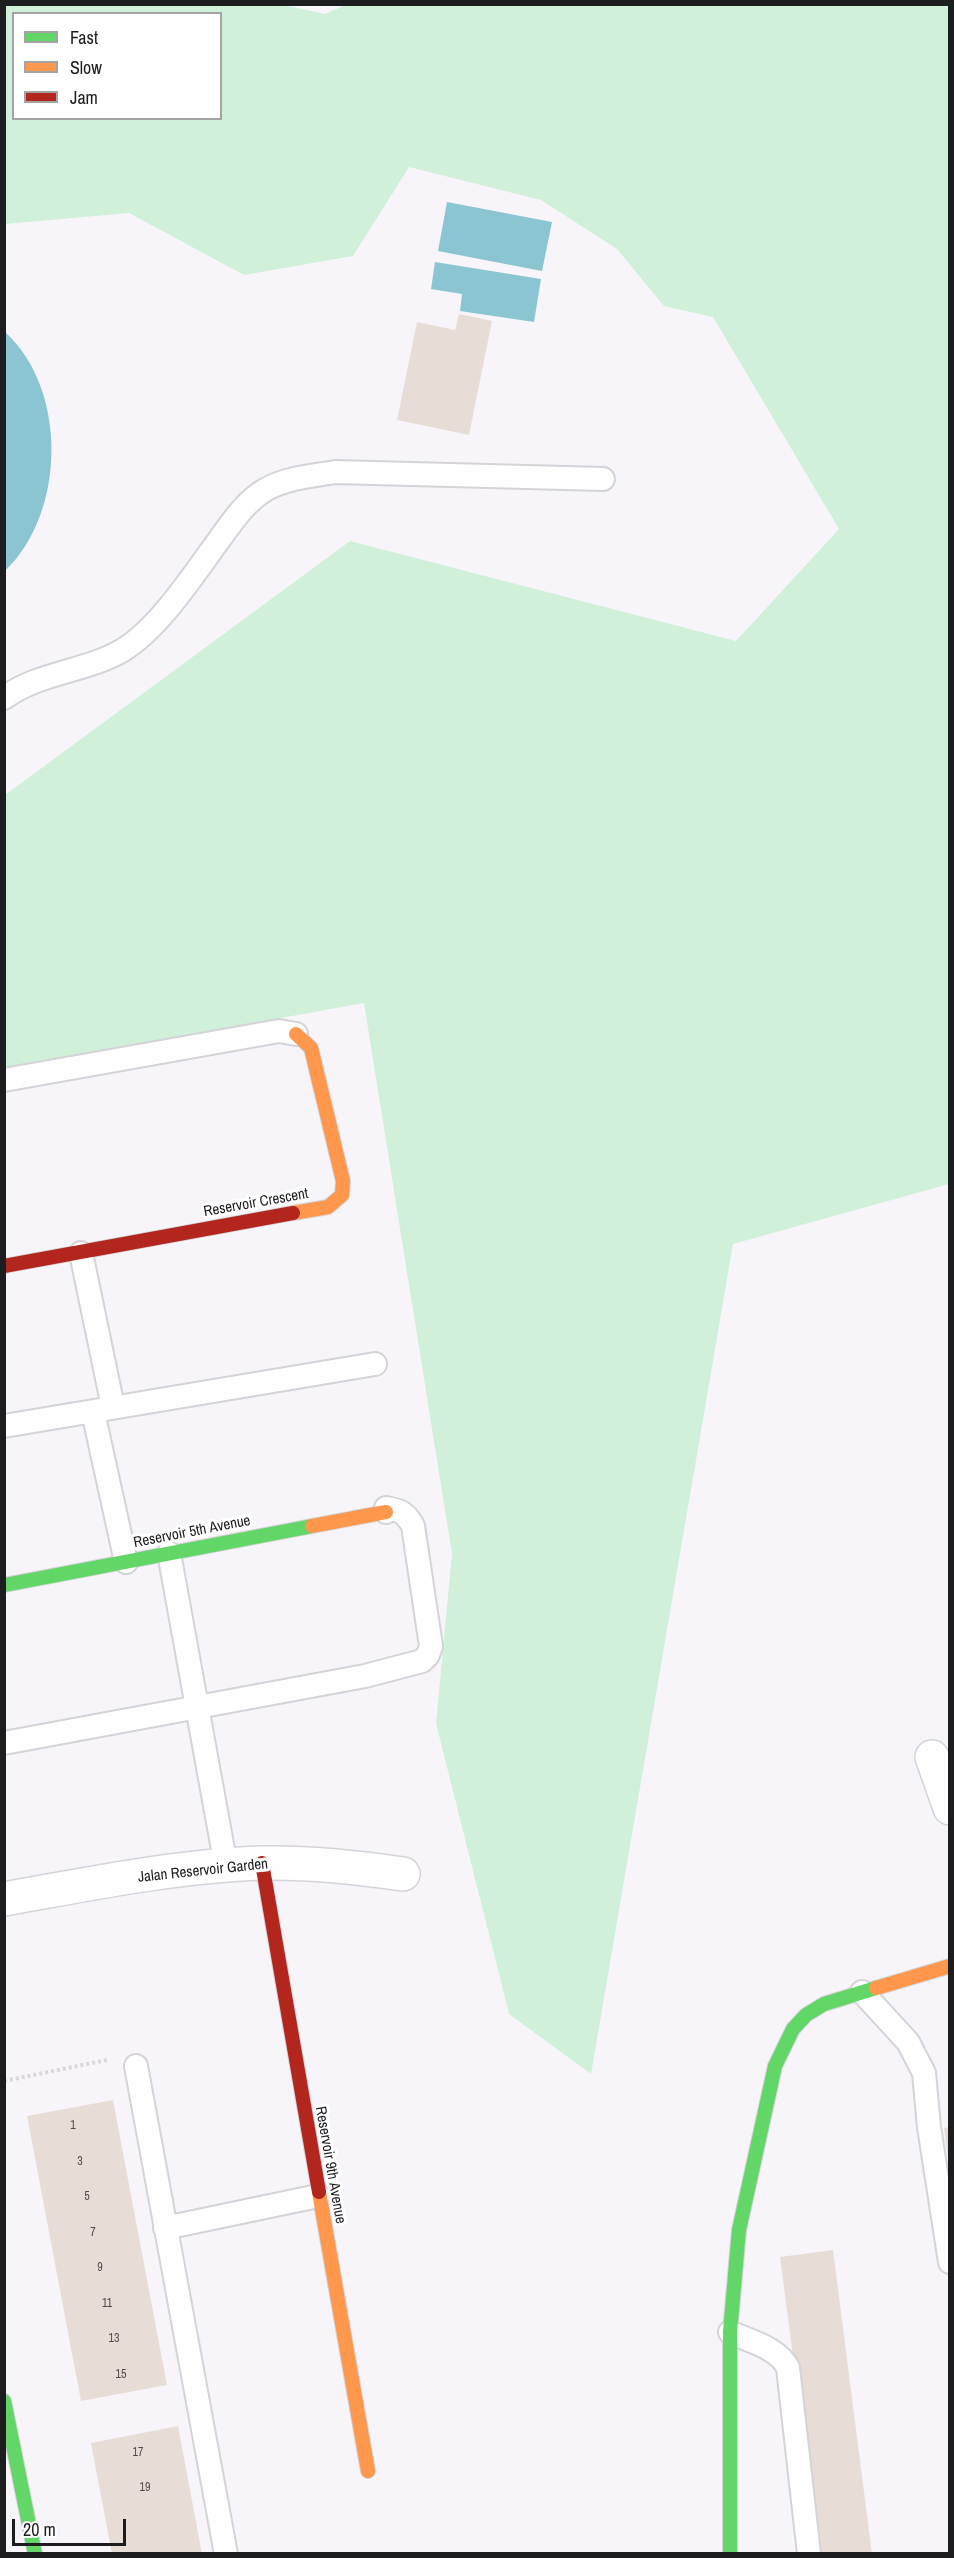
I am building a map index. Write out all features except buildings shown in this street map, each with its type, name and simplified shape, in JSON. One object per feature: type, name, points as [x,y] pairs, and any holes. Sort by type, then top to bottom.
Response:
[{"type":"street","name":"Reservoir Crescent","points":[[4,1266],[328,1207],[342,1195],[343,1181],[312,1048],[296,1034]]},
{"type":"street","name":"Reservoir 5th Avenue","points":[[4,1585],[386,1512]]},
{"type":"street","points":[[932,1757],[950,1808]]},
{"type":"street","name":"Jalan Reservoir Garden","points":[[4,1899],[226,1866],[262,1863],[346,1866],[403,1874]]},
{"type":"street","name":"Reservoir 9th Avenue","points":[[262,1863],[318,2196],[368,2471]]},
{"type":"street","points":[[730,2553],[730,2332],[739,2230],[775,2066],[793,2029],[806,2015],[824,2004],[950,1966]]},
{"type":"street","points":[[4,2402],[35,2553]]},
{"type":"lane","points":[[4,698],[51,676],[86,667],[124,650],[153,624],[242,508],[265,489],[294,479],[335,472],[603,479]]},
{"type":"lane","points":[[4,1080],[279,1031],[296,1034]]},
{"type":"lane","points":[[81,1252],[126,1562]]},
{"type":"lane","points":[[4,1426],[375,1364]]},
{"type":"lane","points":[[4,1743],[364,1676],[415,1663],[428,1655],[431,1646],[413,1526],[407,1516],[397,1509],[386,1508],[386,1512]]},
{"type":"lane","points":[[169,1553],[226,1866]]},
{"type":"lane","points":[[862,1992],[908,2042],[924,2073],[929,2127],[950,2262]]},
{"type":"lane","points":[[136,2066],[226,2553]]},
{"type":"lane","points":[[165,2228],[318,2196]]},
{"type":"lane","points":[[730,2332],[784,2358],[788,2368],[809,2553]]},
{"type":"path","points":[[4,2080],[120,2057],[130,2059],[136,2066]]},
{"type":"green space","points":[[278,4],[325,14],[348,4],[949,5],[949,1184],[733,1244],[591,2074],[509,2014],[436,1723],[452,1554],[364,1003],[5,1068],[5,795],[350,541],[736,641],[839,529],[713,317],[664,306],[617,249],[541,200],[409,167],[353,256],[244,275],[129,213],[5,224],[5,5]]},
{"type":"water","points":[[447,202],[552,222],[542,271],[438,251]]},
{"type":"water","points":[[435,262],[541,279],[534,322],[460,311],[462,294],[431,289]]},
{"type":"water","points":[[5,332],[26,356],[40,385],[49,417],[52,451],[48,485],[40,517],[25,546],[5,571]]},
{"type":"traffic: fast","points":[[4,1585],[312,1526]]},
{"type":"traffic: fast","points":[[730,2554],[730,2332],[739,2230],[775,2066],[793,2029],[806,2015],[824,2004],[876,1988]]},
{"type":"traffic: fast","points":[[4,2401],[35,2554]]},
{"type":"traffic: slow","points":[[293,1213],[328,1207],[342,1195],[343,1181],[311,1048],[296,1034]]},
{"type":"traffic: slow","points":[[312,1526],[386,1512]]},
{"type":"traffic: slow","points":[[876,1988],[950,1966]]},
{"type":"traffic: slow","points":[[319,2192],[368,2471]]},
{"type":"traffic: jam","points":[[4,1266],[293,1213]]},
{"type":"traffic: jam","points":[[262,1863],[319,2192]]}]
